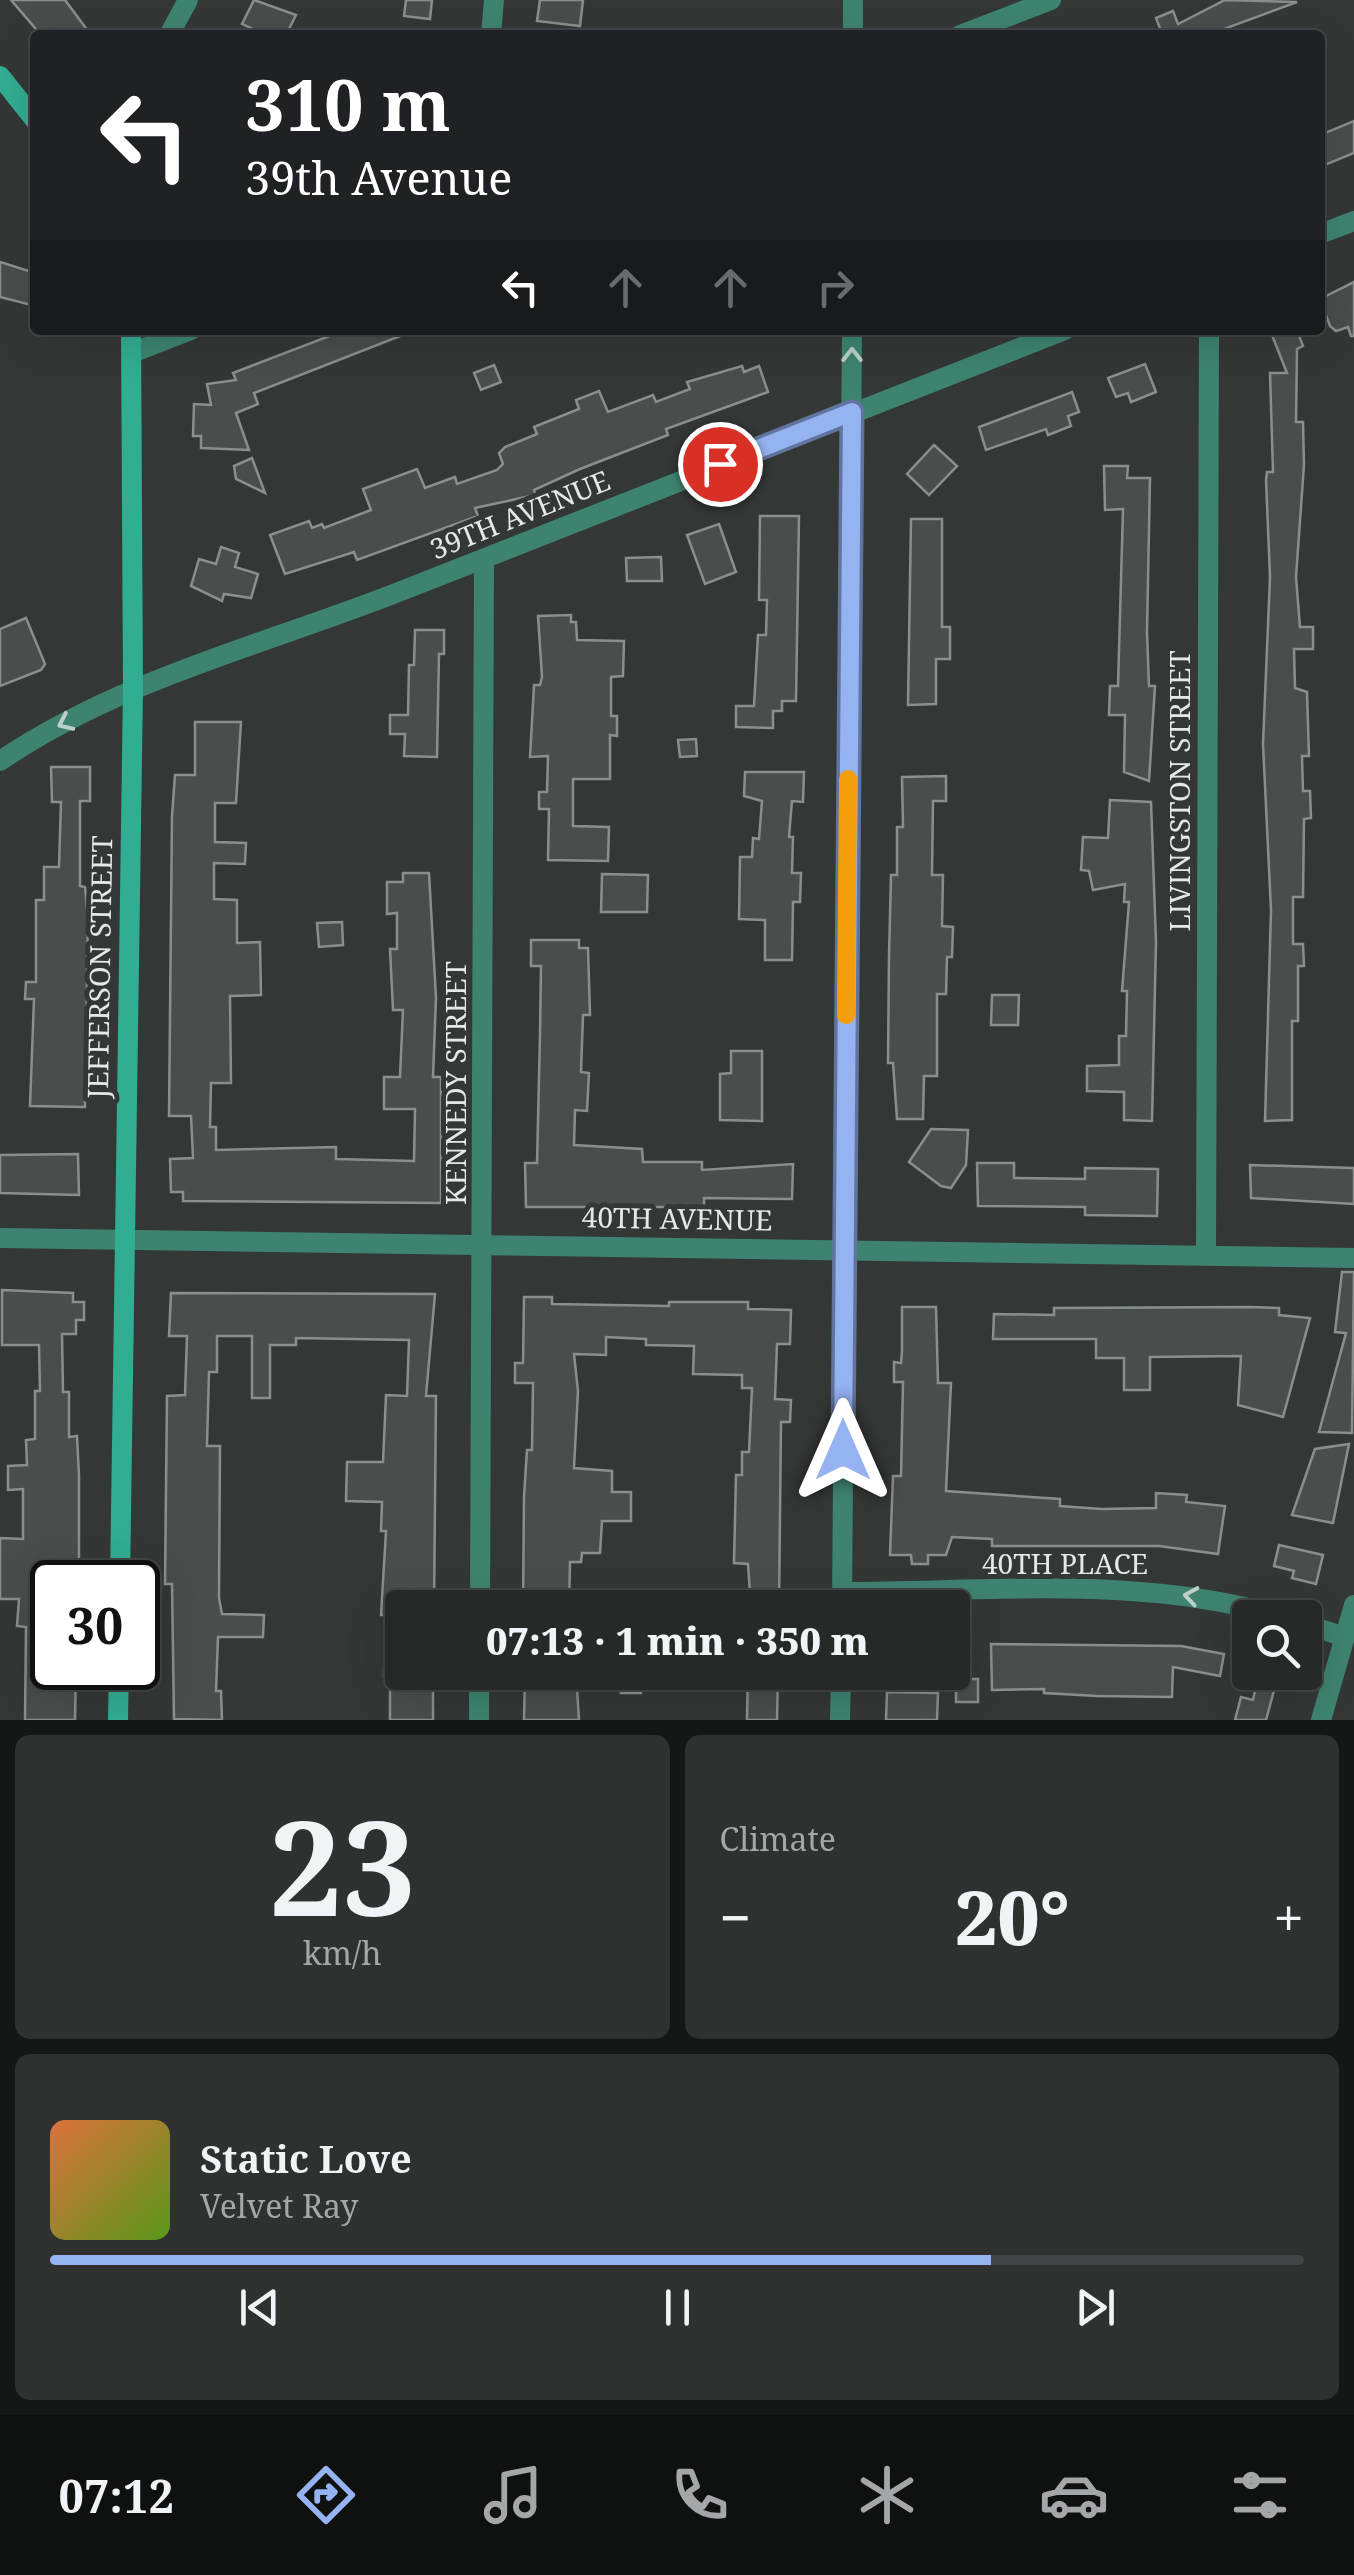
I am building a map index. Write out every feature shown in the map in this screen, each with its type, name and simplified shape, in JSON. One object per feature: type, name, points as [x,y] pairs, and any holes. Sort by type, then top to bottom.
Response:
[{"type":"street","points":[[172,30],[188,0]]},
{"type":"street","points":[[491,30],[494,0]]},
{"type":"street","points":[[853,30],[854,0]]},
{"type":"street","points":[[973,30],[1051,0]]},
{"type":"street","points":[[0,76],[30,114]]},
{"type":"street","points":[[1325,232],[1354,221]]},
{"type":"street","name":"JEFFERSON STREET","points":[[120,1560],[122,1241],[134,690],[131,335]]},
{"type":"street","points":[[132,353],[178,335]]},
{"type":"street","points":[[842,1590],[852,335]]},
{"type":"street","name":"39TH AVENUE","points":[[0,761],[36,737],[134,690],[484,558],[1052,335]]},
{"type":"street","name":"LIVINGSTON STREET","points":[[1206,1253],[1209,335]]},
{"type":"street","name":"KENNEDY STREET","points":[[480,1590],[484,558]]},
{"type":"street","name":"40TH AVENUE","points":[[0,1238],[1354,1258]]},
{"type":"street","name":"40TH PLACE","points":[[970,1597],[1158,1592],[1232,1603]]},
{"type":"street","points":[[1322,1720],[1354,1606]]},
{"type":"street","points":[[1322,1630],[1345,1637]]},
{"type":"street","points":[[118,1720],[119,1690]]},
{"type":"street","points":[[479,1690],[479,1720]]},
{"type":"street","points":[[840,1720],[841,1690]]},
{"type":"building","points":[[11,0],[65,0],[87,30],[37,30]]},
{"type":"building","points":[[254,0],[296,15],[288,30],[255,30],[242,24]]},
{"type":"building","points":[[406,0],[432,0],[430,19],[404,16]]},
{"type":"building","points":[[540,0],[583,0],[580,26],[537,21]]},
{"type":"building","points":[[1225,0],[1297,2],[1221,30],[1161,30],[1156,18],[1173,11],[1178,24]]},
{"type":"building","points":[[1354,121],[1354,153],[1325,165],[1325,133]]},
{"type":"building","points":[[0,262],[30,271],[30,305],[0,297]]},
{"type":"building","points":[[1354,282],[1354,336],[1348,327],[1336,331],[1330,326],[1325,296]]},
{"type":"building","points":[[332,335],[403,335],[254,393],[258,404],[236,413],[249,450],[201,448],[201,436],[193,436],[194,404],[211,405],[207,384],[236,380],[233,373]]},
{"type":"building","points":[[1272,335],[1299,335],[1303,346],[1297,349],[1296,422],[1303,422],[1304,465],[1296,577],[1300,627],[1313,627],[1313,649],[1294,649],[1295,688],[1307,692],[1309,756],[1302,756],[1303,791],[1310,791],[1311,818],[1304,819],[1303,897],[1293,897],[1293,944],[1303,944],[1304,966],[1298,966],[1298,1021],[1292,1021],[1292,1120],[1265,1121],[1271,910],[1263,744],[1270,577],[1266,480],[1267,472],[1273,472],[1270,373],[1287,373]]},
{"type":"building","points":[[1145,364],[1156,392],[1131,402],[1128,393],[1116,397],[1108,378]]},
{"type":"building","points":[[494,365],[501,382],[481,390],[474,373]]},
{"type":"building","points":[[742,366],[744,372],[759,366],[768,392],[666,429],[668,435],[580,469],[534,490],[535,495],[475,508],[478,516],[357,560],[354,552],[285,574],[270,535],[309,521],[312,528],[322,524],[324,528],[371,510],[363,489],[417,469],[425,488],[455,477],[457,484],[497,470],[503,464],[499,453],[505,447],[537,434],[534,427],[579,409],[576,400],[599,391],[608,412],[653,395],[656,402],[690,389],[687,382]]},
{"type":"building","points":[[1072,392],[1079,412],[1068,416],[1071,426],[1048,435],[1046,429],[986,450],[979,427]]},
{"type":"building","points":[[934,445],[957,466],[929,495],[907,474]]},
{"type":"building","points":[[252,458],[265,493],[236,479],[234,466]]},
{"type":"building","points":[[1104,466],[1128,466],[1127,478],[1150,478],[1147,632],[1149,686],[1155,686],[1149,781],[1124,772],[1125,715],[1109,715],[1110,686],[1118,686],[1123,509],[1105,510]]},
{"type":"building","points":[[760,516],[799,516],[796,701],[782,701],[782,711],[773,711],[773,728],[736,727],[736,706],[754,706],[758,635],[766,635],[767,600],[759,600]]},
{"type":"building","points":[[911,519],[942,519],[942,627],[950,627],[950,659],[936,659],[936,704],[908,705]]},
{"type":"building","points":[[719,524],[736,572],[705,584],[687,535]]},
{"type":"building","points":[[221,547],[239,553],[235,567],[258,574],[251,598],[224,594],[222,601],[191,586],[199,559],[216,564]]},
{"type":"building","points":[[661,557],[662,581],[627,581],[626,558]]},
{"type":"building","points":[[571,615],[571,622],[576,622],[577,640],[624,641],[623,676],[611,677],[611,716],[617,716],[617,736],[610,735],[610,779],[573,779],[573,826],[609,827],[608,861],[548,860],[549,809],[539,809],[539,792],[547,792],[548,756],[530,757],[534,685],[540,685],[542,677],[538,616]]},
{"type":"building","points":[[26,618],[45,664],[41,670],[0,686],[0,629]]},
{"type":"building","points":[[415,630],[444,630],[444,654],[439,654],[437,757],[404,756],[405,734],[390,734],[390,715],[408,715],[409,665],[414,665]]},
{"type":"building","points":[[195,722],[241,722],[236,803],[215,803],[215,842],[246,843],[245,864],[214,863],[214,899],[237,900],[237,943],[260,942],[261,995],[230,996],[231,1083],[211,1083],[210,1127],[216,1127],[216,1150],[336,1147],[336,1159],[414,1161],[415,1109],[384,1109],[384,1077],[400,1077],[403,1010],[393,1010],[390,949],[397,949],[397,913],[387,914],[387,882],[403,882],[403,873],[429,873],[436,998],[433,1077],[441,1077],[441,1203],[183,1201],[183,1192],[171,1192],[170,1159],[193,1158],[191,1116],[169,1116],[172,816],[175,775],[195,775]]},
{"type":"building","points":[[696,739],[697,756],[680,757],[678,740]]},
{"type":"building","points":[[51,767],[90,767],[90,801],[80,801],[80,886],[85,887],[88,919],[85,1107],[30,1106],[34,999],[25,999],[26,982],[36,982],[36,900],[44,900],[44,867],[59,867],[61,802],[52,802]]},
{"type":"building","points":[[745,772],[804,772],[803,802],[792,801],[789,837],[793,837],[792,873],[801,873],[800,902],[793,902],[792,960],[765,960],[765,920],[739,919],[740,857],[752,857],[753,838],[759,839],[762,801],[744,796]]},
{"type":"building","points":[[946,776],[946,801],[933,801],[932,875],[943,875],[942,926],[953,927],[946,994],[937,994],[937,1076],[924,1076],[923,1119],[897,1119],[893,1063],[888,1063],[889,956],[891,875],[897,875],[897,827],[903,827],[902,777]]},
{"type":"building","points":[[1110,800],[1151,802],[1156,942],[1152,1121],[1124,1120],[1124,1092],[1087,1091],[1087,1066],[1119,1065],[1119,1036],[1126,1036],[1127,991],[1122,991],[1129,902],[1124,902],[1125,884],[1093,890],[1089,871],[1081,870],[1083,837],[1108,838]]},
{"type":"building","points":[[602,874],[648,875],[647,912],[601,912]]},
{"type":"building","points":[[342,922],[343,945],[319,947],[317,923]]},
{"type":"building","points":[[531,940],[579,940],[579,948],[588,948],[590,1015],[583,1015],[581,1072],[589,1073],[587,1111],[575,1110],[574,1145],[642,1149],[643,1162],[702,1162],[702,1170],[793,1164],[792,1199],[704,1198],[704,1207],[526,1207],[525,1163],[537,1163],[540,1035],[541,966],[531,966]]},
{"type":"building","points":[[992,995],[1019,995],[1018,1025],[991,1025]]},
{"type":"building","points":[[731,1051],[762,1051],[762,1121],[720,1120],[720,1074],[731,1073]]},
{"type":"building","points":[[931,1129],[968,1130],[966,1165],[951,1188],[941,1186],[909,1162]]},
{"type":"building","points":[[78,1154],[79,1195],[0,1193],[0,1155]]},
{"type":"building","points":[[977,1163],[1014,1163],[1014,1178],[1085,1179],[1085,1168],[1158,1169],[1157,1216],[1085,1215],[1085,1207],[978,1206]]},
{"type":"building","points":[[1250,1165],[1354,1168],[1354,1204],[1251,1198]]},
{"type":"building","points":[[1342,1272],[1354,1272],[1352,1433],[1319,1432],[1346,1333],[1335,1332]]},
{"type":"building","points":[[2,1290],[73,1293],[73,1302],[84,1302],[84,1320],[76,1320],[76,1334],[62,1334],[63,1392],[69,1392],[69,1437],[77,1436],[79,1560],[30,1560],[30,1690],[76,1690],[75,1720],[25,1720],[26,1627],[17,1626],[19,1599],[0,1599],[0,1538],[23,1539],[23,1489],[8,1490],[8,1466],[27,1465],[26,1440],[35,1439],[35,1391],[40,1391],[39,1345],[2,1345]]},
{"type":"building","points":[[171,1293],[435,1294],[426,1396],[436,1396],[434,1590],[385,1590],[385,1615],[381,1615],[386,1531],[381,1531],[382,1502],[346,1501],[347,1462],[383,1462],[386,1395],[407,1396],[409,1340],[296,1338],[296,1345],[270,1345],[270,1398],[252,1398],[252,1336],[217,1336],[217,1372],[209,1372],[207,1446],[220,1446],[219,1598],[222,1614],[264,1615],[263,1637],[218,1637],[216,1691],[221,1691],[222,1720],[174,1719],[172,1584],[165,1584],[167,1396],[185,1395],[187,1336],[169,1336]]},
{"type":"building","points":[[524,1297],[552,1297],[552,1304],[669,1306],[669,1302],[748,1302],[748,1309],[791,1310],[790,1344],[777,1344],[775,1399],[791,1400],[790,1422],[781,1422],[779,1590],[750,1590],[748,1564],[734,1563],[736,1475],[742,1475],[742,1452],[749,1452],[752,1388],[742,1388],[742,1375],[693,1374],[694,1346],[646,1345],[646,1339],[606,1337],[606,1355],[574,1354],[578,1391],[574,1468],[612,1471],[612,1492],[631,1492],[631,1521],[602,1521],[600,1553],[582,1553],[581,1562],[570,1562],[569,1590],[523,1590],[524,1496],[527,1450],[532,1450],[533,1383],[515,1383],[515,1363],[523,1363]]},
{"type":"building","points":[[902,1307],[936,1307],[938,1383],[951,1383],[946,1491],[1060,1499],[1060,1506],[1102,1509],[1156,1508],[1156,1493],[1187,1495],[1186,1502],[1225,1506],[1218,1554],[1159,1546],[992,1546],[992,1539],[952,1537],[946,1555],[928,1555],[928,1564],[912,1564],[911,1555],[890,1555],[893,1476],[901,1476],[903,1382],[894,1382],[894,1362],[901,1363]]},
{"type":"building","points":[[1054,1308],[1279,1308],[1279,1315],[1310,1318],[1283,1417],[1238,1405],[1241,1356],[1150,1357],[1150,1390],[1124,1390],[1124,1358],[1096,1358],[1096,1339],[993,1339],[994,1314],[1054,1315]]},
{"type":"building","points":[[1349,1444],[1333,1523],[1292,1515],[1315,1449]]},
{"type":"building","points":[[1279,1545],[1323,1555],[1316,1584],[1292,1578],[1294,1571],[1274,1566]]},
{"type":"building","points":[[991,1644],[1181,1646],[1224,1654],[1220,1676],[1173,1667],[1172,1697],[1097,1696],[1044,1693],[1044,1689],[992,1690]]},
{"type":"building","points":[[970,1679],[978,1679],[978,1702],[956,1702],[956,1690],[970,1690]]},
{"type":"building","points":[[390,1690],[433,1690],[433,1720],[390,1720]]},
{"type":"building","points":[[525,1690],[577,1690],[579,1720],[524,1720]]},
{"type":"building","points":[[748,1690],[778,1690],[777,1720],[747,1720]]},
{"type":"building","points":[[1255,1690],[1274,1690],[1266,1720],[1235,1720],[1241,1697],[1253,1700]]},
{"type":"building","points":[[887,1692],[938,1693],[937,1720],[886,1720]]},
{"type":"slow traffic","points":[[846,1015],[848,779]]},
{"type":"route","points":[[720,464],[852,412],[843,1450]]}]
